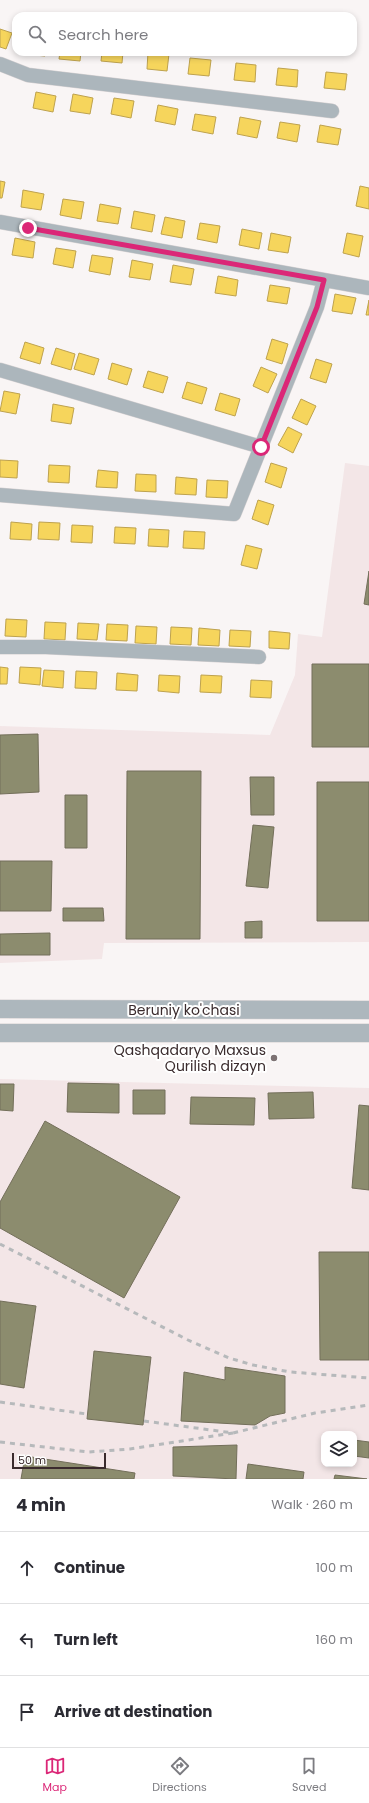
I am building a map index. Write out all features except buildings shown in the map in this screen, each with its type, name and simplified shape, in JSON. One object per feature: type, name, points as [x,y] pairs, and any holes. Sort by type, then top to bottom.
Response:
[{"type":"main road","name":"Beruniy ko'chasi","points":[[0,1009],[369,1010]]},
{"type":"main road","name":"Beruniy ko'chasi","points":[[0,1033],[369,1033]]},
{"type":"street","points":[[0,64],[28,75],[332,111]]},
{"type":"street","points":[[0,222],[369,288]]},
{"type":"street","points":[[0,495],[234,514],[317,307],[324,280]]},
{"type":"street","points":[[0,370],[261,447]]},
{"type":"street","points":[[0,647],[46,647],[259,657]]},
{"type":"shaded area","points":[[345,463],[369,466],[369,942],[104,943],[102,959],[0,963],[0,726],[270,735],[295,675],[298,634],[322,637]]},
{"type":"shaded area","points":[[0,1079],[369,1088],[369,1479],[0,1479]]},
{"type":"railway","points":[[0,1244],[188,1340],[229,1358],[253,1365],[290,1372],[369,1378]]},
{"type":"railway","points":[[0,1402],[87,1414]]},
{"type":"railway","points":[[144,1421],[233,1433],[315,1413],[369,1405]]},
{"type":"railway","points":[[0,1442],[89,1452],[130,1449],[233,1433]]},
{"type":"place","name":"Qashqadaryo Maxsus Qurilish dizayn","points":[[274,1058]]},
{"type":"route","points":[[28,228],[324,280],[317,307],[261,447]]}]
